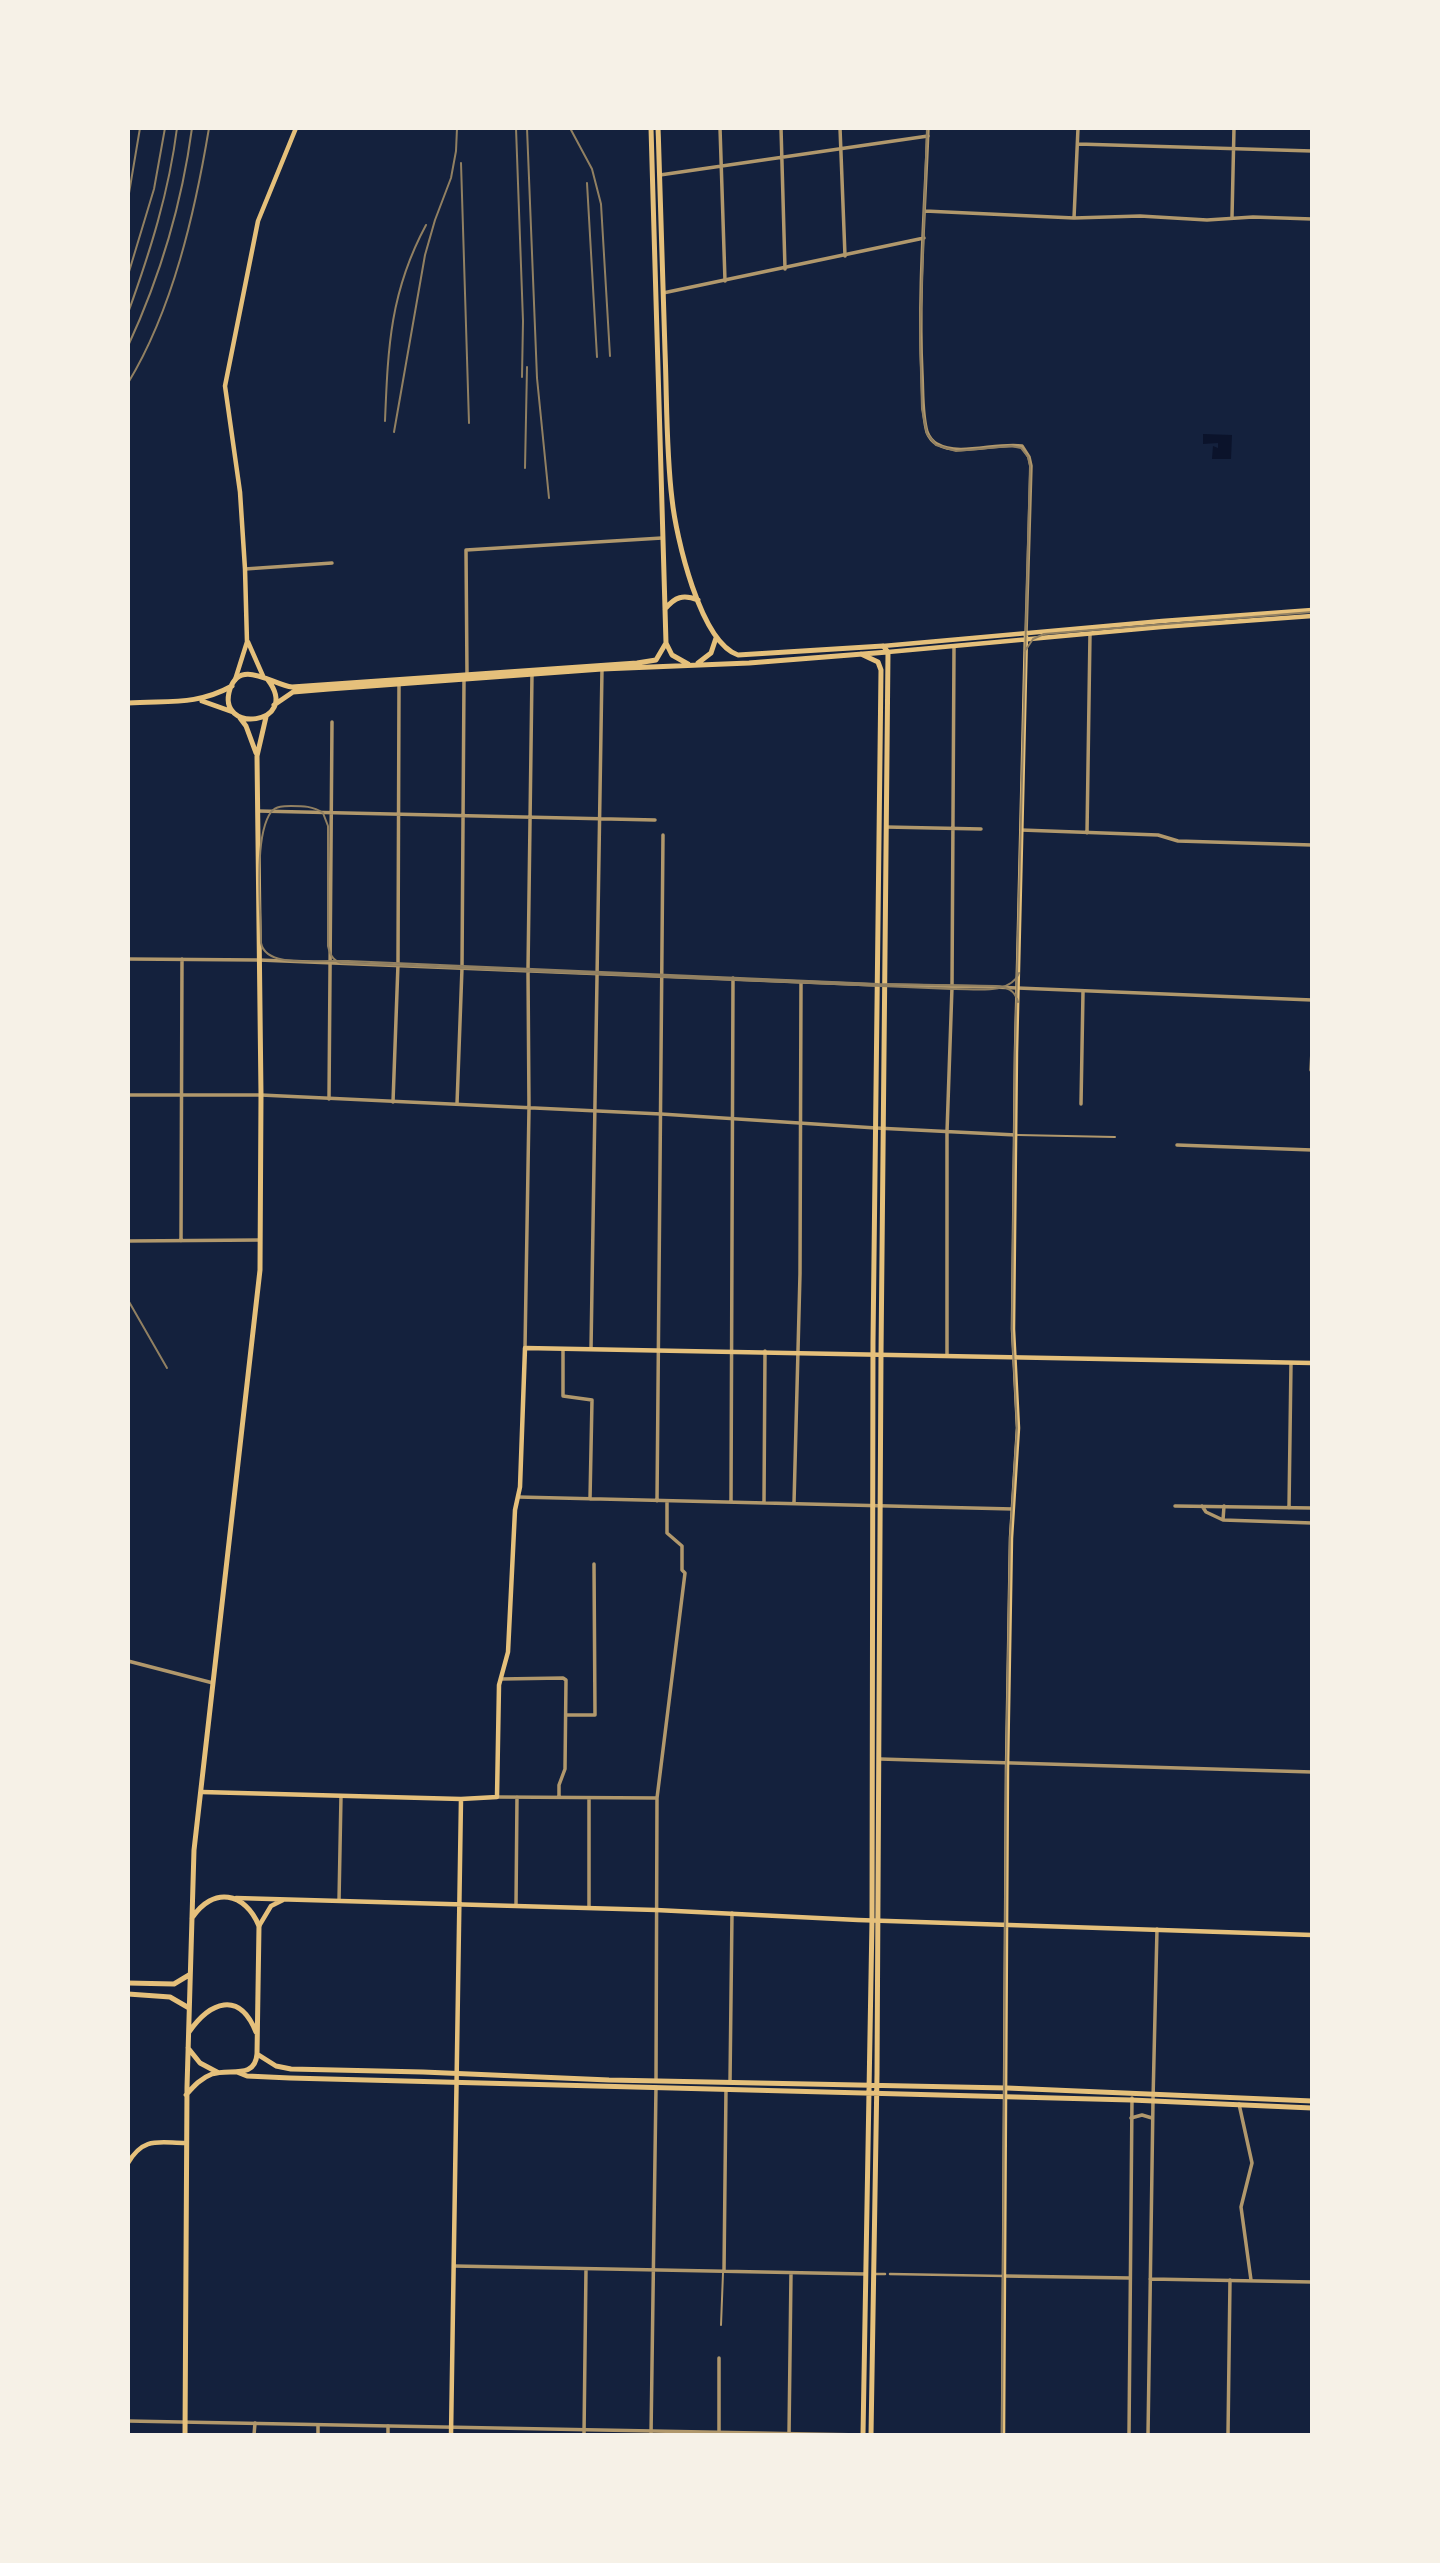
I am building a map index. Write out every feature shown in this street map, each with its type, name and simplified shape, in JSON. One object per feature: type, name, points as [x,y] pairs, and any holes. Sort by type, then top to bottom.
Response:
[{"type":"main road","points":[[257,756],[246,726],[229,699],[247,642],[240,492],[225,386],[258,221],[296,128]]},
{"type":"main road","points":[[651,128],[666,643],[674,657],[692,665]]},
{"type":"main road","points":[[658,128],[671,491],[683,554],[698,600],[716,635],[728,651],[743,656],[1090,634],[1312,615]]},
{"type":"main road","points":[[665,609],[682,596],[698,600]]},
{"type":"main road","points":[[128,703],[199,700],[216,695],[249,674],[292,687],[692,665],[954,647],[1026,637],[1312,610]]},
{"type":"main road","points":[[692,665],[711,653],[716,635]]},
{"type":"main road","points":[[1003,2435],[1008,1761],[1013,1509],[1018,1428],[1013,1300],[1026,637]]},
{"type":"main road","points":[[247,642],[275,693],[274,705]]},
{"type":"main road","points":[[185,2435],[186,2095],[194,1850],[215,1684],[260,1269],[257,756],[266,717],[274,705],[293,692],[651,662],[660,655],[666,643]]},
{"type":"main road","points":[[871,2435],[877,2093],[873,1353],[876,1128],[886,827],[888,652],[883,646]]},
{"type":"main road","points":[[861,654],[878,662],[881,670],[884,1128],[880,1759],[869,2093],[863,2435]]},
{"type":"main road","points":[[199,700],[253,720],[266,717]]},
{"type":"main road","points":[[202,1791],[461,1799],[497,1797],[501,1679],[508,1652],[525,1349],[765,1351],[1312,1363]]},
{"type":"main road","points":[[451,2435],[461,1799]]},
{"type":"main road","points":[[236,1898],[249,1908],[259,1926]]},
{"type":"main road","points":[[191,1921],[200,1907],[209,1900],[286,1898],[1312,1935]]},
{"type":"main road","points":[[186,2095],[203,2078],[217,2072],[237,2072],[252,2067],[257,2054],[259,1926],[271,1906],[286,1898]]},
{"type":"main road","points":[[128,1983],[174,1984],[189,1975]]},
{"type":"main road","points":[[128,1994],[170,1997],[189,2008]]},
{"type":"main road","points":[[188,2035],[207,2011],[223,2005],[245,2012],[257,2035]]},
{"type":"main road","points":[[188,2048],[200,2063],[217,2072]]},
{"type":"main road","points":[[257,2054],[282,2068],[457,2074],[726,2089],[1007,2097],[1132,2096]]},
{"type":"main road","points":[[237,2072],[247,2076],[290,2078],[656,2084],[730,2082],[1007,2088],[1153,2097],[1312,2101]]},
{"type":"main road","points":[[1153,2097],[1312,2108]]},
{"type":"main road","points":[[128,2163],[143,2144],[186,2143]]},
{"type":"street","points":[[720,128],[725,281]]},
{"type":"street","points":[[781,128],[785,269]]},
{"type":"street","points":[[841,128],[845,256]]},
{"type":"street","points":[[928,128],[921,337],[924,409],[928,433],[937,444],[945,448],[956,450],[1022,446],[1029,457],[1031,466],[1026,637]]},
{"type":"street","points":[[1074,218],[1078,128]]},
{"type":"street","points":[[1232,217],[1234,128]]},
{"type":"street","points":[[660,175],[928,136]]},
{"type":"street","points":[[1077,144],[1312,151]]},
{"type":"street","points":[[925,211],[1074,218],[1140,216],[1312,219]]},
{"type":"street","points":[[656,295],[925,238]]},
{"type":"street","points":[[457,1104],[462,967],[466,550],[664,538]]},
{"type":"street","points":[[245,569],[332,563]]},
{"type":"street","points":[[1087,833],[1090,634]]},
{"type":"street","points":[[947,1355],[947,1132],[952,988],[954,647]]},
{"type":"street","points":[[591,1349],[602,669]]},
{"type":"street","points":[[525,1349],[532,674]]},
{"type":"street","points":[[393,1102],[398,965],[399,684]]},
{"type":"street","points":[[329,1098],[332,722]]},
{"type":"street","points":[[258,811],[655,820]]},
{"type":"street","points":[[886,827],[981,829]]},
{"type":"street","points":[[1021,830],[1158,835],[1178,841],[1312,845]]},
{"type":"street","points":[[657,1500],[663,835]]},
{"type":"street","points":[[128,959],[330,962],[663,977],[1312,1000]]},
{"type":"street","points":[[181,1241],[182,959]]},
{"type":"street","points":[[731,1502],[733,978]]},
{"type":"street","points":[[794,1503],[800,1274],[801,982]]},
{"type":"street","points":[[1081,1104],[1083,992]]},
{"type":"street","points":[[1311,1070],[1312,1051]]},
{"type":"street","points":[[128,1095],[329,1098],[1016,1135]]},
{"type":"street","points":[[1177,1145],[1312,1150]]},
{"type":"street","points":[[128,1241],[260,1241]]},
{"type":"street","points":[[563,1349],[563,1396],[592,1399],[590,1499]]},
{"type":"street","points":[[764,1502],[765,1351]]},
{"type":"street","points":[[1289,1508],[1291,1362]]},
{"type":"street","points":[[518,1497],[1013,1509]]},
{"type":"street","points":[[651,2433],[657,1798],[685,1573],[682,1570],[682,1546],[667,1533],[667,1501]]},
{"type":"street","points":[[1175,1506],[1312,1508]]},
{"type":"street","points":[[1202,1506],[1206,1512],[1223,1520],[1312,1523]]},
{"type":"street","points":[[1223,1520],[1224,1506]]},
{"type":"street","points":[[566,1715],[595,1715],[594,1564]]},
{"type":"street","points":[[128,1661],[215,1684]]},
{"type":"street","points":[[501,1679],[565,1679],[565,1769],[559,1785],[559,1797]]},
{"type":"street","points":[[880,1759],[1312,1772]]},
{"type":"street","points":[[339,1901],[341,1796]]},
{"type":"street","points":[[497,1797],[657,1798]]},
{"type":"street","points":[[516,1905],[517,1797]]},
{"type":"street","points":[[589,1798],[589,1908]]},
{"type":"street","points":[[730,2082],[732,1913]]},
{"type":"street","points":[[1148,2435],[1157,1930]]},
{"type":"street","points":[[723,2271],[726,2089]]},
{"type":"street","points":[[1129,2435],[1132,2096]]},
{"type":"street","points":[[1239,2104],[1252,2163],[1241,2207],[1251,2280]]},
{"type":"street","points":[[1131,2118],[1142,2115],[1152,2118]]},
{"type":"street","points":[[454,2266],[865,2274]]},
{"type":"street","points":[[584,2432],[586,2269]]},
{"type":"street","points":[[789,2434],[791,2272]]},
{"type":"street","points":[[873,2274],[1130,2278]]},
{"type":"street","points":[[1150,2279],[1312,2282]]},
{"type":"street","points":[[1228,2435],[1230,2280]]},
{"type":"street","points":[[719,2358],[719,2434]]},
{"type":"street","points":[[128,2421],[584,2432],[863,2435]]},
{"type":"street","points":[[254,2435],[255,2423]]},
{"type":"street","points":[[318,2425],[318,2435]]},
{"type":"street","points":[[388,2426],[388,2435]]},
{"type":"lane","points":[[1016,1135],[1115,1137]]},
{"type":"lane","points":[[720,2325],[723,2271]]},
{"type":"water","points":[[1203,434],[1232,435],[1231,459],[1212,459],[1213,446],[1218,448],[1218,443],[1203,444]]},
{"type":"tram line","points":[[927,128],[920,337],[922,409],[927,434],[936,445],[956,451],[1011,446],[1021,448],[1028,457],[1030,466],[1015,1052],[1012,1329],[1017,1428],[1010,1538],[1006,1777],[1002,2435]]},
{"type":"tram line","points":[[1025,651],[1033,639],[1044,634],[1312,612]]},
{"type":"tram line","points":[[1018,1002],[1010,990],[1004,987],[1000,986],[878,984],[348,961],[335,961],[292,961],[281,959],[265,951],[261,943],[259,875],[262,839],[265,824],[271,812],[278,807],[304,806],[323,813],[328,826],[328,946],[335,960],[338,962],[341,963],[980,990],[999,988],[1008,985],[1019,973]]},
{"type":"railway","points":[[128,199],[140,128]]},
{"type":"railway","points":[[128,275],[154,189],[165,128]]},
{"type":"railway","points":[[128,313],[158,222],[177,128]]},
{"type":"railway","points":[[128,346],[160,266],[176,212],[192,128]]},
{"type":"railway","points":[[128,383],[158,324],[170,292],[197,193],[209,128]]},
{"type":"railway","points":[[394,432],[425,255],[451,178],[457,128]]},
{"type":"railway","points":[[516,128],[523,321],[522,377]]},
{"type":"railway","points":[[527,128],[537,378],[549,498]]},
{"type":"railway","points":[[570,128],[592,169],[601,204],[610,356]]},
{"type":"railway","points":[[461,163],[469,423]]},
{"type":"railway","points":[[587,183],[597,357]]},
{"type":"railway","points":[[385,421],[393,320],[405,273],[426,225]]},
{"type":"railway","points":[[525,468],[527,367]]},
{"type":"railway","points":[[128,1300],[167,1368]]}]
